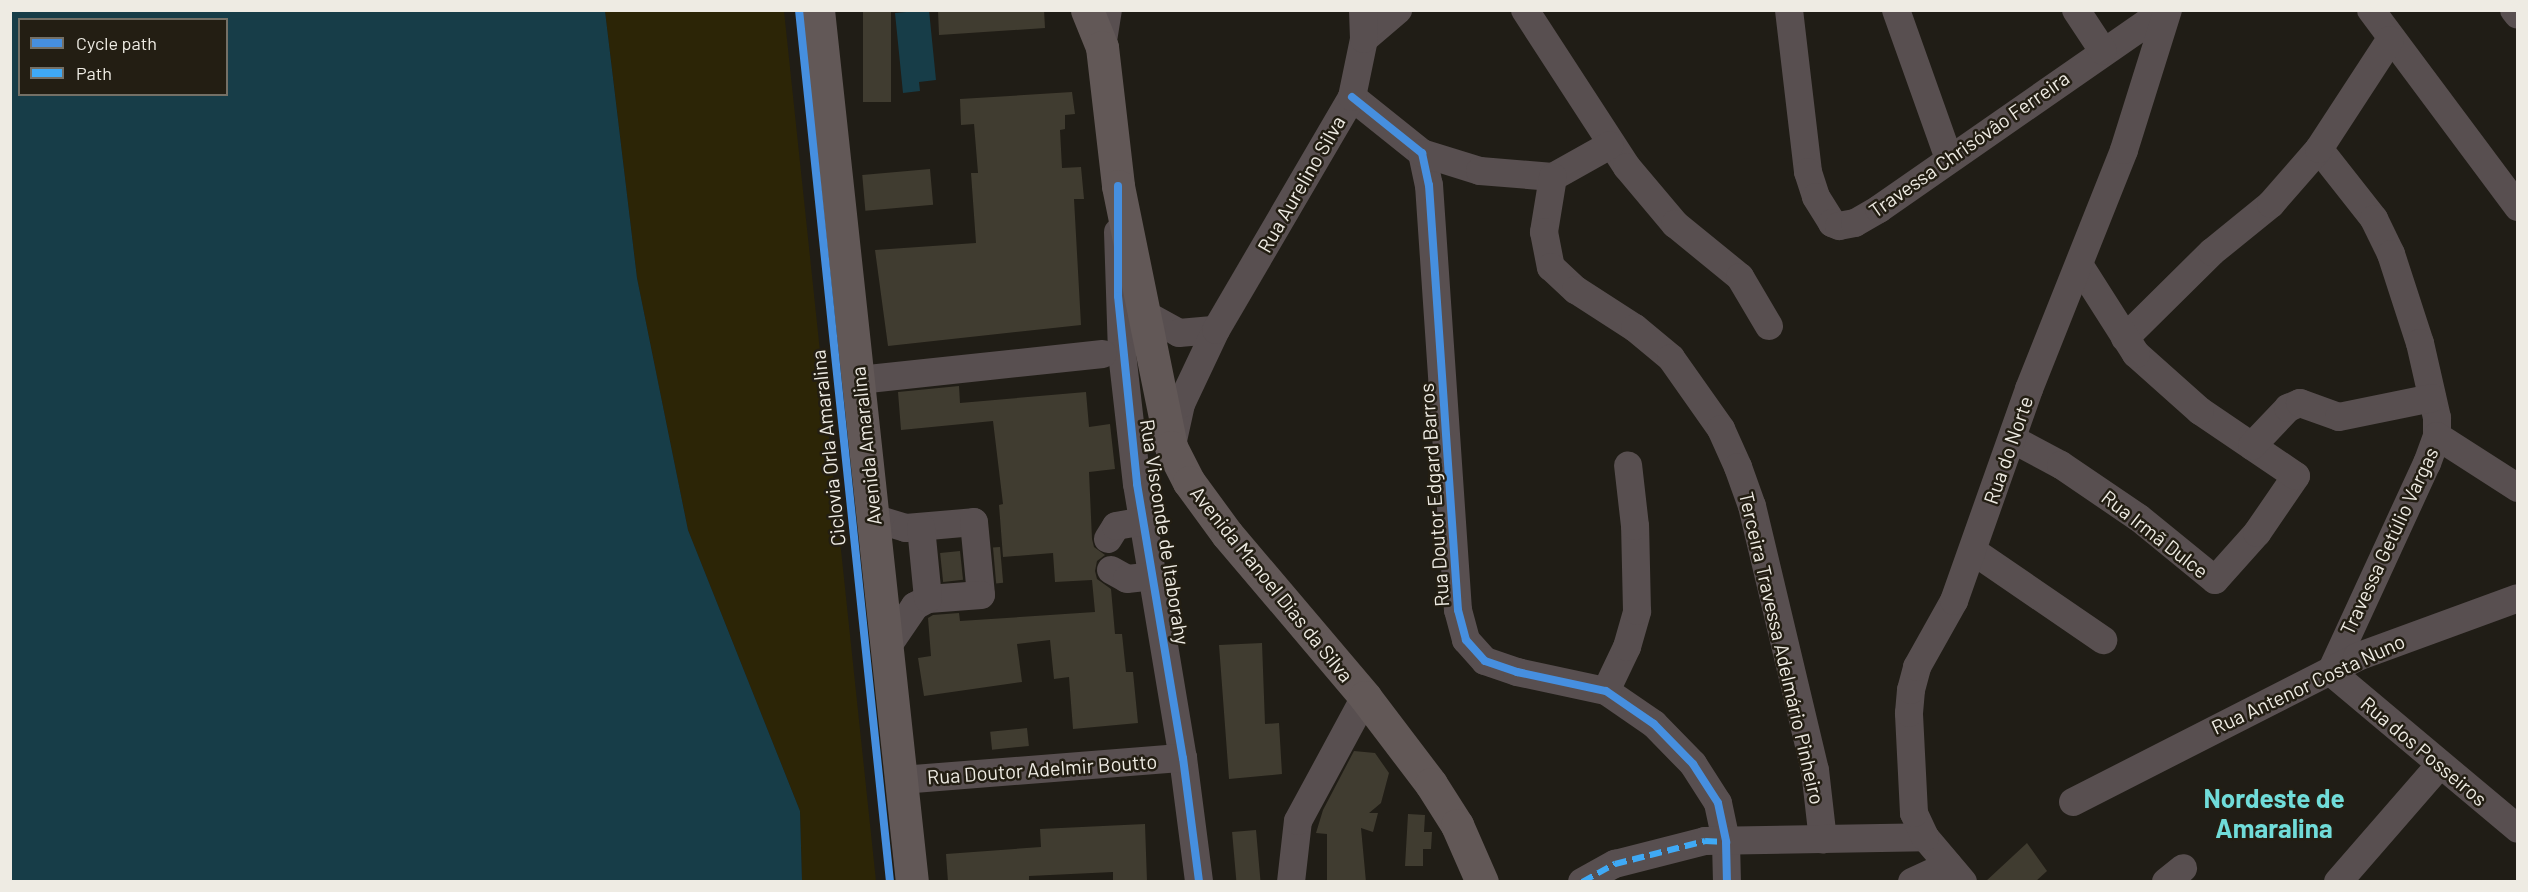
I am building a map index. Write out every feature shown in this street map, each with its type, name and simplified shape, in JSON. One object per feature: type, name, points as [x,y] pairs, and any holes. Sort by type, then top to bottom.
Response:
[{"type":"main road","name":"Avenida Amaralina","points":[[818,10],[912,882]]},
{"type":"main road","name":"Rua Visconde de Itaborahy","points":[[1087,10],[1102,47],[1118,186]]},
{"type":"main road","name":"Avenida Manoel Dias da Silva","points":[[1118,186],[1141,312],[1171,447],[1189,482],[1220,525],[1365,697],[1431,784],[1457,825],[1482,882]]},
{"type":"street","points":[[1102,47],[1108,10]]},
{"type":"street","points":[[1363,10],[1364,39]]},
{"type":"street","points":[[1364,39],[1398,10]]},
{"type":"street","points":[[1525,10],[1610,145],[1675,224],[1740,277],[1769,326]]},
{"type":"street","name":"Travessa Chrisóvâo Ferreira","points":[[1789,10],[1808,171],[1816,197],[1832,223],[1839,226],[1855,223],[2103,51],[2167,10]]},
{"type":"street","points":[[1896,10],[1949,159]]},
{"type":"street","points":[[2076,10],[2103,51]]},
{"type":"street","name":"Rua do Norte","points":[[1955,873],[1924,837],[1914,813],[1911,788],[1911,690],[1917,667],[1954,602],[2012,439],[2124,150],[2167,10]]},
{"type":"street","points":[[2372,10],[2391,40],[2517,207]]},
{"type":"street","points":[[2514,10],[2517,15]]},
{"type":"street","name":"Rua Aurelino Silva","points":[[1171,447],[1181,404],[1216,330],[1352,97],[1364,39]]},
{"type":"street","points":[[2125,338],[2212,252],[2271,204],[2319,149],[2391,40]]},
{"type":"street","points":[[1352,97],[1422,153],[1480,171],[1553,177],[1610,145]]},
{"type":"street","name":"Travessa Getúlio Vargas","points":[[2319,149],[2373,219],[2391,254],[2406,293],[2432,398],[2437,436],[2331,672]]},
{"type":"street","name":"Rua Doutor Edgard Barros","points":[[1422,153],[1430,185],[1461,627],[1474,651],[1499,668],[1606,692],[1636,709],[1693,764],[1718,803],[1726,842],[1727,882]]},
{"type":"street","name":"Terceira Travessa Adelmário Pinheiro","points":[[1553,177],[1544,232],[1551,267],[1576,290],[1635,328],[1671,358],[1720,429],[1738,467],[1752,506],[1815,770],[1823,840]]},
{"type":"street","name":"Rua Visconde de Itaborahy","points":[[1118,186],[1122,342],[1144,521],[1183,758],[1199,882]]},
{"type":"street","points":[[2080,266],[2125,338],[2166,383],[2252,446],[2288,408],[2300,403],[2339,417],[2432,398]]},
{"type":"street","points":[[1141,312],[1179,333],[1216,330]]},
{"type":"street","points":[[859,380],[1103,354]]},
{"type":"street","points":[[2437,436],[2517,488]]},
{"type":"street","name":"Rua Irmã Dulce","points":[[2012,439],[2061,465],[2139,518],[2215,580],[2257,533],[2296,476],[2252,446]]},
{"type":"street","points":[[1606,692],[1630,638],[1637,611],[1635,526],[1628,465]]},
{"type":"street","points":[[873,518],[906,528],[974,522],[981,595],[928,599],[915,606],[886,647]]},
{"type":"street","points":[[1108,539],[1116,526],[1144,521]]},
{"type":"street","points":[[921,527],[928,599]]},
{"type":"street","points":[[1973,551],[2103,640]]},
{"type":"street","points":[[1111,570],[1127,579],[1154,576]]},
{"type":"street","name":"Rua Antenor Costa Nuno","points":[[2073,802],[2393,641],[2517,598]]},
{"type":"street","name":"Rua dos Posseiros","points":[[2331,672],[2439,766],[2517,829]]},
{"type":"street","points":[[1291,882],[1298,820],[1365,697]]},
{"type":"street","name":"Rua Doutor Adelmir Boutto","points":[[900,780],[1183,758]]},
{"type":"street","points":[[2338,882],[2439,766]]},
{"type":"street","points":[[1582,882],[1615,864],[1705,841],[1924,837]]},
{"type":"street","points":[[1912,882],[1955,873]]},
{"type":"sand","points":[[605,11],[784,11],[876,881],[802,881],[800,811],[688,530],[637,278]]},
{"type":"water","points":[[929,10],[936,80],[919,82],[920,91],[903,93],[895,13]]},
{"type":"water","points":[[10,11],[605,11],[637,278],[688,530],[800,811],[802,881],[11,881]]},
{"type":"building","points":[[863,10],[891,10],[891,102],[863,102]]},
{"type":"building","points":[[938,10],[1044,10],[1045,28],[939,35]]},
{"type":"building","points":[[1072,92],[1075,114],[1065,115],[1065,129],[1060,130],[1062,168],[1081,167],[1084,199],[1074,199],[1081,325],[888,346],[875,250],[976,243],[971,173],[978,173],[974,124],[961,125],[960,99]]},
{"type":"building","points":[[930,169],[933,205],[865,211],[862,175]]},
{"type":"building","points":[[959,386],[960,403],[1086,392],[1089,427],[1110,424],[1115,469],[1089,472],[1092,539],[1094,547],[1105,555],[1097,561],[1095,571],[1097,579],[1111,589],[1115,634],[1122,634],[1126,672],[1133,672],[1138,723],[1073,729],[1069,677],[1054,679],[1050,640],[1017,644],[1022,682],[924,696],[918,658],[931,656],[928,618],[933,615],[959,613],[960,621],[1095,612],[1092,580],[1055,582],[1053,553],[1003,557],[999,505],[1003,504],[993,421],[901,430],[898,392]]},
{"type":"building","points":[[1000,547],[1003,583],[996,583],[993,548]]},
{"type":"building","points":[[960,551],[963,580],[943,582],[940,553]]},
{"type":"building","points":[[1262,643],[1265,724],[1279,723],[1282,774],[1229,779],[1219,645]]},
{"type":"building","points":[[1027,728],[1029,746],[992,750],[990,732]]},
{"type":"building","points":[[1354,751],[1375,753],[1389,773],[1381,803],[1369,813],[1378,813],[1373,832],[1361,828],[1366,882],[1327,882],[1327,834],[1316,833],[1323,810]]},
{"type":"building","points":[[1408,814],[1425,815],[1424,832],[1432,832],[1431,849],[1423,849],[1423,866],[1405,866]]},
{"type":"building","points":[[1145,824],[1147,882],[1113,882],[1113,872],[1029,876],[1029,882],[948,882],[946,854],[1041,847],[1040,829]]},
{"type":"building","points":[[1256,830],[1261,882],[1236,882],[1232,832]]},
{"type":"building","points":[[2027,843],[2047,871],[2035,882],[1985,882]]},
{"type":"marked path","points":[[1582,882],[1615,864],[1705,841],[1726,842]]},
{"type":"cycle path","name":"Ciclovia Orla Amaralina","points":[[799,10],[890,882]]},
{"type":"cycle path","points":[[1352,97],[1422,153],[1429,185],[1458,610],[1466,640],[1485,661],[1517,672],[1606,691],[1654,724],[1693,764],[1718,803],[1726,842],[1727,882]]},
{"type":"cycle path","points":[[1118,186],[1118,296],[1137,484],[1183,758],[1199,882]]},
{"type":"district","name":"Nordeste de Amaralina","points":[[2274,813]]}]
